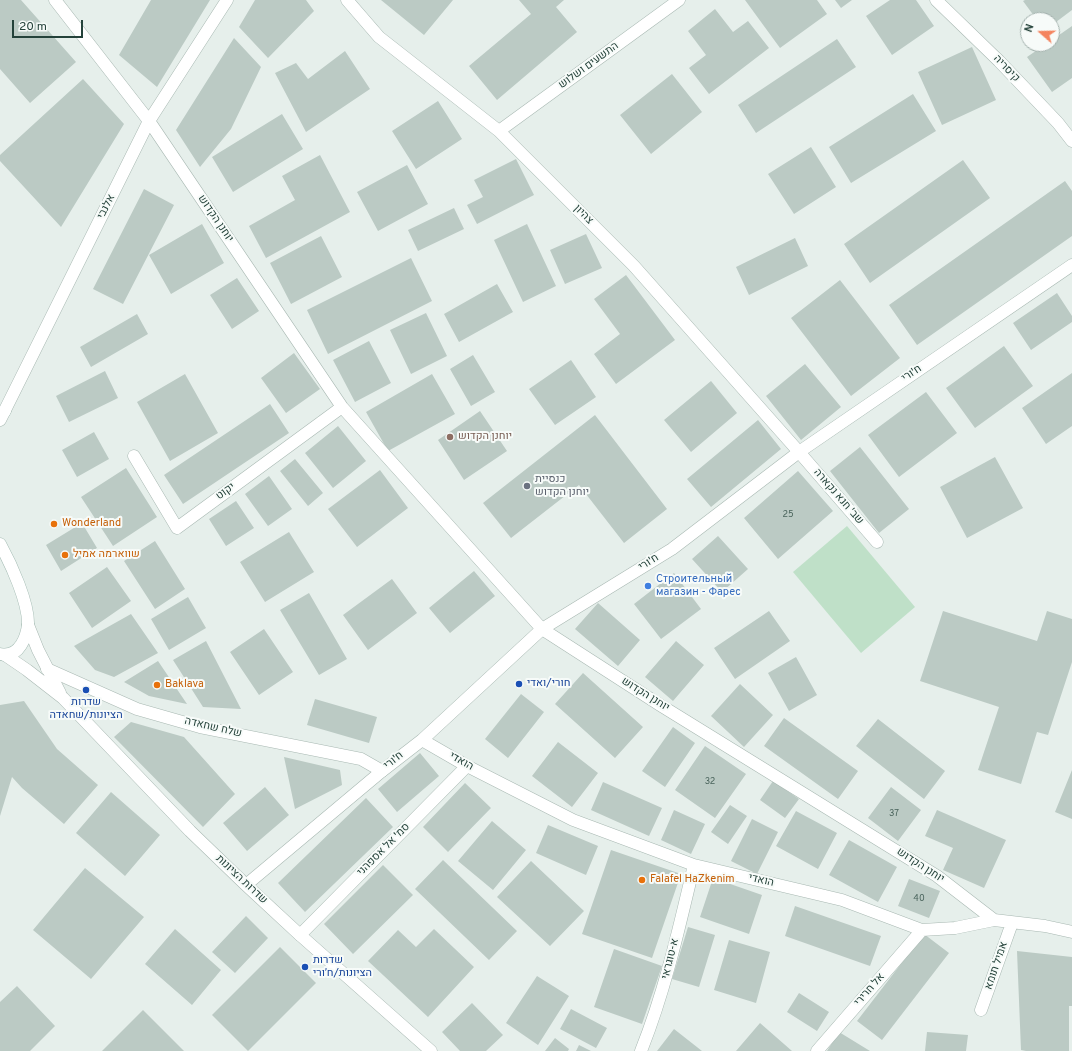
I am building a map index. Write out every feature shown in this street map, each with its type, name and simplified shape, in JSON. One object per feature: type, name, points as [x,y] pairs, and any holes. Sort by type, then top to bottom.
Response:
[{"type":"street","name":"יוחנן הקדוש","points":[[55,0],[149,121],[342,407],[542,629],[660,705],[937,876],[994,920]]},
{"type":"street","name":"אלנבי","points":[[2,416],[149,121],[227,0]]},
{"type":"street","name":"צהיון","points":[[347,0],[379,37],[499,131],[634,266],[799,452]]},
{"type":"street","name":"התשעים ושלוש","points":[[499,131],[679,0]]},
{"type":"street","name":"קיסריה","points":[[936,0],[999,61],[1058,123],[1072,141]]},
{"type":"street","name":"ח'ורי","points":[[246,885],[382,771],[422,740],[542,629],[672,549],[799,452],[1072,265]]},
{"type":"street","name":"יקוט","points":[[134,456],[177,528],[342,407]]},
{"type":"street","name":"שב' חנא נקארה","points":[[799,452],[877,542]]},
{"type":"street","points":[[0,544],[20,588],[26,610],[28,625],[26,637],[20,647],[13,654],[2,655]]},
{"type":"street","name":"שדרות הציונות","points":[[28,625],[47,670],[63,698]]},
{"type":"street","name":"שדרות הציונות","points":[[2,655],[27,670],[63,698],[190,831],[246,885],[431,1051]]},
{"type":"street","name":"שלח שחאדה","points":[[47,670],[137,709],[200,727],[360,759],[382,771]]},
{"type":"street","name":"הואדי","points":[[422,740],[468,766],[573,820],[694,865],[842,900],[922,930],[955,928],[994,920],[1045,926],[1072,932]]},
{"type":"street","name":"סמ' אל אספהני","points":[[300,935],[468,766]]},
{"type":"street","name":"א-טוגראי","points":[[641,1051],[652,1025],[666,978],[694,865]]},
{"type":"street","name":"אמיל תומא","points":[[981,1010],[1012,923]]},
{"type":"street","name":"אל חרירי","points":[[817,1051],[922,930]]},
{"type":"green space","points":[[847,526],[915,607],[861,653],[793,572]]},
{"type":"building","points":[[0,0],[21,0],[76,62],[30,103],[0,69]]},
{"type":"building","points":[[151,0],[210,0],[157,87],[119,55]]},
{"type":"building","points":[[255,0],[306,0],[314,11],[268,58],[239,27]]},
{"type":"building","points":[[381,0],[453,0],[424,35]]},
{"type":"building","points":[[519,0],[564,0],[556,7],[577,32],[497,100],[469,66],[531,14]]},
{"type":"building","points":[[745,0],[817,0],[827,14],[780,48]]},
{"type":"building","points":[[835,0],[852,0],[841,8]]},
{"type":"building","points":[[890,0],[916,0],[934,26],[892,55],[866,16]]},
{"type":"building","points":[[1072,0],[1072,10],[1060,19],[1060,12],[1031,12],[1023,1]]},
{"type":"building","points":[[715,9],[733,32],[748,21],[769,48],[709,94],[689,68],[706,55],[688,31]]},
{"type":"building","points":[[1072,26],[1072,78],[1052,92],[1027,57],[1034,52],[1060,52],[1060,34]]},
{"type":"building","points":[[234,38],[261,67],[231,129],[200,167],[176,130]]},
{"type":"building","points":[[837,39],[856,67],[756,133],[738,105]]},
{"type":"building","points":[[972,47],[996,100],[942,125],[918,72]]},
{"type":"building","points":[[345,51],[370,89],[306,132],[275,73],[296,63],[308,79]]},
{"type":"building","points":[[672,74],[702,112],[651,154],[620,115]]},
{"type":"building","points":[[83,79],[124,124],[61,227],[0,161],[0,155]]},
{"type":"building","points":[[913,94],[936,131],[851,183],[829,147]]},
{"type":"building","points":[[438,101],[462,139],[416,169],[392,131]]},
{"type":"building","points":[[282,114],[303,149],[233,192],[212,157]]},
{"type":"building","points":[[811,147],[836,187],[794,214],[768,174]]},
{"type":"building","points":[[320,155],[350,212],[266,258],[249,226],[295,200],[282,176]]},
{"type":"building","points":[[516,159],[534,195],[477,224],[467,205],[483,197],[474,180]]},
{"type":"building","points":[[963,160],[990,198],[870,283],[844,244]]},
{"type":"building","points":[[407,165],[428,204],[378,231],[357,192]]},
{"type":"building","points":[[1065,181],[1072,191],[1072,236],[917,345],[889,305]]},
{"type":"building","points":[[144,189],[174,205],[123,304],[93,289]]},
{"type":"building","points":[[454,208],[464,229],[418,251],[408,230]]},
{"type":"building","points":[[202,224],[224,263],[171,294],[149,255]]},
{"type":"building","points":[[527,224],[556,286],[523,302],[494,240]]},
{"type":"building","points":[[586,234],[602,268],[565,284],[550,250]]},
{"type":"building","points":[[321,236],[342,277],[291,304],[270,263]]},
{"type":"building","points":[[795,238],[808,266],[749,295],[736,267]]},
{"type":"building","points":[[411,258],[432,301],[328,354],[307,310]]},
{"type":"building","points":[[626,275],[675,340],[616,384],[594,354],[620,334],[594,299]]},
{"type":"building","points":[[237,278],[259,311],[232,329],[210,295]]},
{"type":"building","points":[[840,280],[900,358],[851,396],[791,318]]},
{"type":"building","points":[[497,284],[513,312],[459,342],[444,314]]},
{"type":"building","points":[[1057,293],[1072,316],[1072,322],[1031,350],[1013,323]]},
{"type":"building","points":[[426,313],[447,356],[411,374],[390,330]]},
{"type":"building","points":[[137,314],[148,334],[91,367],[80,347]]},
{"type":"building","points":[[369,341],[391,383],[355,402],[333,360]]},
{"type":"building","points":[[1004,346],[1033,386],[975,428],[946,388]]},
{"type":"building","points":[[294,353],[320,389],[286,413],[261,378]]},
{"type":"building","points":[[473,355],[495,392],[471,406],[450,369]]},
{"type":"building","points":[[571,360],[596,397],[555,425],[529,389]]},
{"type":"building","points":[[805,364],[841,407],[801,440],[766,396]]},
{"type":"building","points":[[105,371],[118,398],[69,422],[56,396]]},
{"type":"building","points":[[1072,373],[1072,426],[1046,444],[1022,408]]},
{"type":"building","points":[[185,374],[218,433],[170,461],[137,402]]},
{"type":"building","points":[[432,374],[455,414],[388,451],[366,412]]},
{"type":"building","points":[[711,381],[737,413],[691,452],[664,420]]},
{"type":"building","points":[[926,392],[957,433],[899,477],[868,435]]},
{"type":"building","points":[[270,404],[289,433],[183,504],[164,475]]},
{"type":"building","points":[[480,411],[507,451],[464,480],[438,440]]},
{"type":"building","points":[[595,415],[667,509],[624,543],[579,485],[511,538],[483,503]]},
{"type":"building","points":[[758,420],[781,449],[711,507],[687,479]]},
{"type":"building","points":[[338,426],[366,461],[333,488],[305,453]]},
{"type":"building","points":[[94,432],[109,459],[77,477],[62,450]]},
{"type":"building","points":[[860,447],[909,509],[879,533],[830,471]]},
{"type":"building","points":[[995,457],[1023,508],[967,538],[940,487]]},
{"type":"building","points":[[295,459],[323,493],[308,506],[280,471]]},
{"type":"building","points":[[126,468],[157,517],[113,546],[81,497]]},
{"type":"building","points":[[380,470],[408,508],[357,547],[328,509]]},
{"type":"building","points":[[798,471],[833,511],[778,559],[744,518]]},
{"type":"building","points":[[269,476],[292,509],[268,526],[245,494]]},
{"type":"building","points":[[236,501],[254,528],[226,546],[209,519]]},
{"type":"building","points":[[82,523],[97,548],[61,571],[46,545]]},
{"type":"building","points":[[289,532],[314,572],[265,602],[240,562]]},
{"type":"building","points":[[718,536],[748,569],[722,592],[692,559]]},
{"type":"building","points":[[155,541],[185,589],[155,609],[124,561]]},
{"type":"building","points":[[107,567],[131,601],[92,628],[69,593]]},
{"type":"building","points":[[474,571],[495,596],[450,633],[429,608]]},
{"type":"building","points":[[674,573],[701,609],[661,639],[634,604]]},
{"type":"building","points":[[392,579],[417,613],[368,650],[343,615]]},
{"type":"building","points":[[309,593],[347,659],[319,675],[280,610]]},
{"type":"building","points":[[188,597],[206,628],[169,650],[151,619]]},
{"type":"building","points":[[598,603],[640,640],[618,666],[575,629]]},
{"type":"building","points":[[769,611],[790,641],[735,679],[714,648]]},
{"type":"building","points":[[943,611],[1037,641],[1047,611],[1072,619],[1072,662],[1048,735],[1037,732],[1021,784],[978,770],[999,707],[920,681]]},
{"type":"building","points":[[131,614],[158,653],[114,677],[95,670],[74,646]]},
{"type":"building","points":[[264,629],[293,672],[259,695],[230,652]]},
{"type":"building","points":[[206,641],[241,709],[203,707],[173,660]]},
{"type":"building","points":[[676,641],[704,665],[673,701],[645,677]]},
{"type":"building","points":[[796,657],[817,695],[789,711],[768,673]]},
{"type":"building","points":[[158,661],[187,704],[149,696],[124,682]]},
{"type":"building","points":[[583,673],[643,727],[615,758],[555,704]]},
{"type":"building","points":[[740,684],[773,715],[744,747],[711,716]]},
{"type":"building","points":[[521,694],[544,712],[508,758],[485,739]]},
{"type":"building","points":[[315,699],[377,717],[369,743],[307,725]]},
{"type":"building","points":[[24,701],[57,749],[98,785],[64,824],[22,788],[12,777],[0,816],[0,705]]},
{"type":"building","points":[[784,718],[858,771],[838,799],[764,746]]},
{"type":"building","points":[[878,719],[945,771],[924,799],[856,746]]},
{"type":"building","points":[[131,722],[184,737],[235,794],[203,827],[114,737]]},
{"type":"building","points":[[673,727],[695,743],[665,787],[642,771]]},
{"type":"building","points":[[558,742],[598,773],[572,807],[532,776]]},
{"type":"building","points":[[705,746],[746,774],[715,818],[675,790]]},
{"type":"building","points":[[420,753],[439,776],[397,812],[378,789]]},
{"type":"building","points":[[284,757],[340,770],[342,785],[295,809]]},
{"type":"building","points":[[1072,770],[1072,819],[1055,812]]},
{"type":"building","points":[[773,781],[799,799],[785,818],[760,800]]},
{"type":"building","points":[[603,782],[662,808],[649,836],[591,810]]},
{"type":"building","points":[[465,783],[491,808],[448,852],[423,827]]},
{"type":"building","points":[[265,787],[289,815],[247,851],[223,823]]},
{"type":"building","points":[[891,787],[921,810],[898,841],[868,818]]},
{"type":"building","points":[[111,792],[160,835],[125,876],[76,833]]},
{"type":"building","points":[[366,798],[393,827],[305,912],[278,883]]},
{"type":"building","points":[[730,805],[747,816],[728,844],[711,832]]},
{"type":"building","points":[[674,810],[705,824],[691,854],[661,840]]},
{"type":"building","points":[[937,810],[1006,840],[984,888],[943,870],[953,848],[925,836]]},
{"type":"building","points":[[796,811],[837,833],[818,869],[776,846]]},
{"type":"building","points":[[752,819],[778,832],[757,874],[731,861]]},
{"type":"building","points":[[492,821],[526,850],[493,890],[458,861]]},
{"type":"building","points":[[548,825],[598,846],[586,875],[536,853]]},
{"type":"building","points":[[849,840],[897,867],[878,902],[829,875]]},
{"type":"building","points":[[611,850],[681,874],[652,958],[582,934]]},
{"type":"building","points":[[443,860],[517,931],[489,960],[415,889]]},
{"type":"building","points":[[531,861],[584,911],[550,946],[497,897]]},
{"type":"building","points":[[383,865],[413,895],[353,954],[324,924]]},
{"type":"building","points":[[85,868],[144,917],[91,979],[33,930]]},
{"type":"building","points":[[713,878],[762,895],[749,934],[700,917]]},
{"type":"building","points":[[909,879],[940,891],[929,918],[898,906]]},
{"type":"building","points":[[795,906],[881,936],[870,966],[785,936]]},
{"type":"building","points":[[246,916],[268,938],[235,973],[212,952]]},
{"type":"building","points":[[688,927],[715,935],[699,987],[672,979]]},
{"type":"building","points":[[175,929],[221,970],[192,1005],[145,964]]},
{"type":"building","points":[[434,929],[474,967],[428,1017],[368,961],[398,930],[416,947]]},
{"type":"building","points":[[924,934],[949,953],[882,1040],[857,1021]]},
{"type":"building","points":[[729,940],[770,952],[756,1003],[714,990]]},
{"type":"building","points":[[280,947],[316,983],[248,1051],[212,1015]]},
{"type":"building","points":[[614,949],[662,966],[642,1024],[594,1007]]},
{"type":"building","points":[[1017,951],[1072,957],[1072,1006],[1069,1006],[1069,1051],[1021,1050]]},
{"type":"building","points":[[537,976],[569,996],[538,1045],[506,1023]]},
{"type":"building","points":[[17,986],[55,1026],[30,1051],[0,1051],[0,1002]]},
{"type":"building","points":[[799,993],[829,1012],[817,1031],[787,1012]]},
{"type":"building","points":[[472,1003],[503,1035],[486,1051],[460,1051],[442,1032]]},
{"type":"building","points":[[571,1009],[607,1028],[596,1048],[560,1029]]},
{"type":"building","points":[[143,1010],[184,1051],[102,1051]]},
{"type":"building","points":[[760,1023],[792,1051],[736,1051]]},
{"type":"building","points":[[674,1029],[702,1051],[657,1051]]},
{"type":"building","points":[[839,1032],[870,1051],[827,1051]]},
{"type":"building","points":[[927,1032],[968,1035],[966,1051],[925,1051]]},
{"type":"building","points":[[555,1038],[569,1049],[568,1051],[545,1051]]},
{"type":"building","points":[[579,1045],[591,1051],[576,1051]]},
{"type":"place","name":"יוחנן הקדוש","points":[[450,437]]},
{"type":"place","name":"כנסיית יוחנן הקדוש","points":[[527,486]]},
{"type":"place","name":"Wonderland","points":[[54,524]]},
{"type":"place","name":"שווארמה אמיל","points":[[65,555]]},
{"type":"place","name":"Строительный магазин - Фарес","points":[[648,586]]},
{"type":"place","name":"חורי/ואדי","points":[[519,684]]},
{"type":"place","name":"Baklava","points":[[157,685]]},
{"type":"place","name":"שדרות הציונות/שחאדה","points":[[86,690]]},
{"type":"place","name":"Falafel HaZkenim","points":[[642,880]]},
{"type":"place","name":"שדרות הציונות/ח׳ורי","points":[[305,967]]}]
